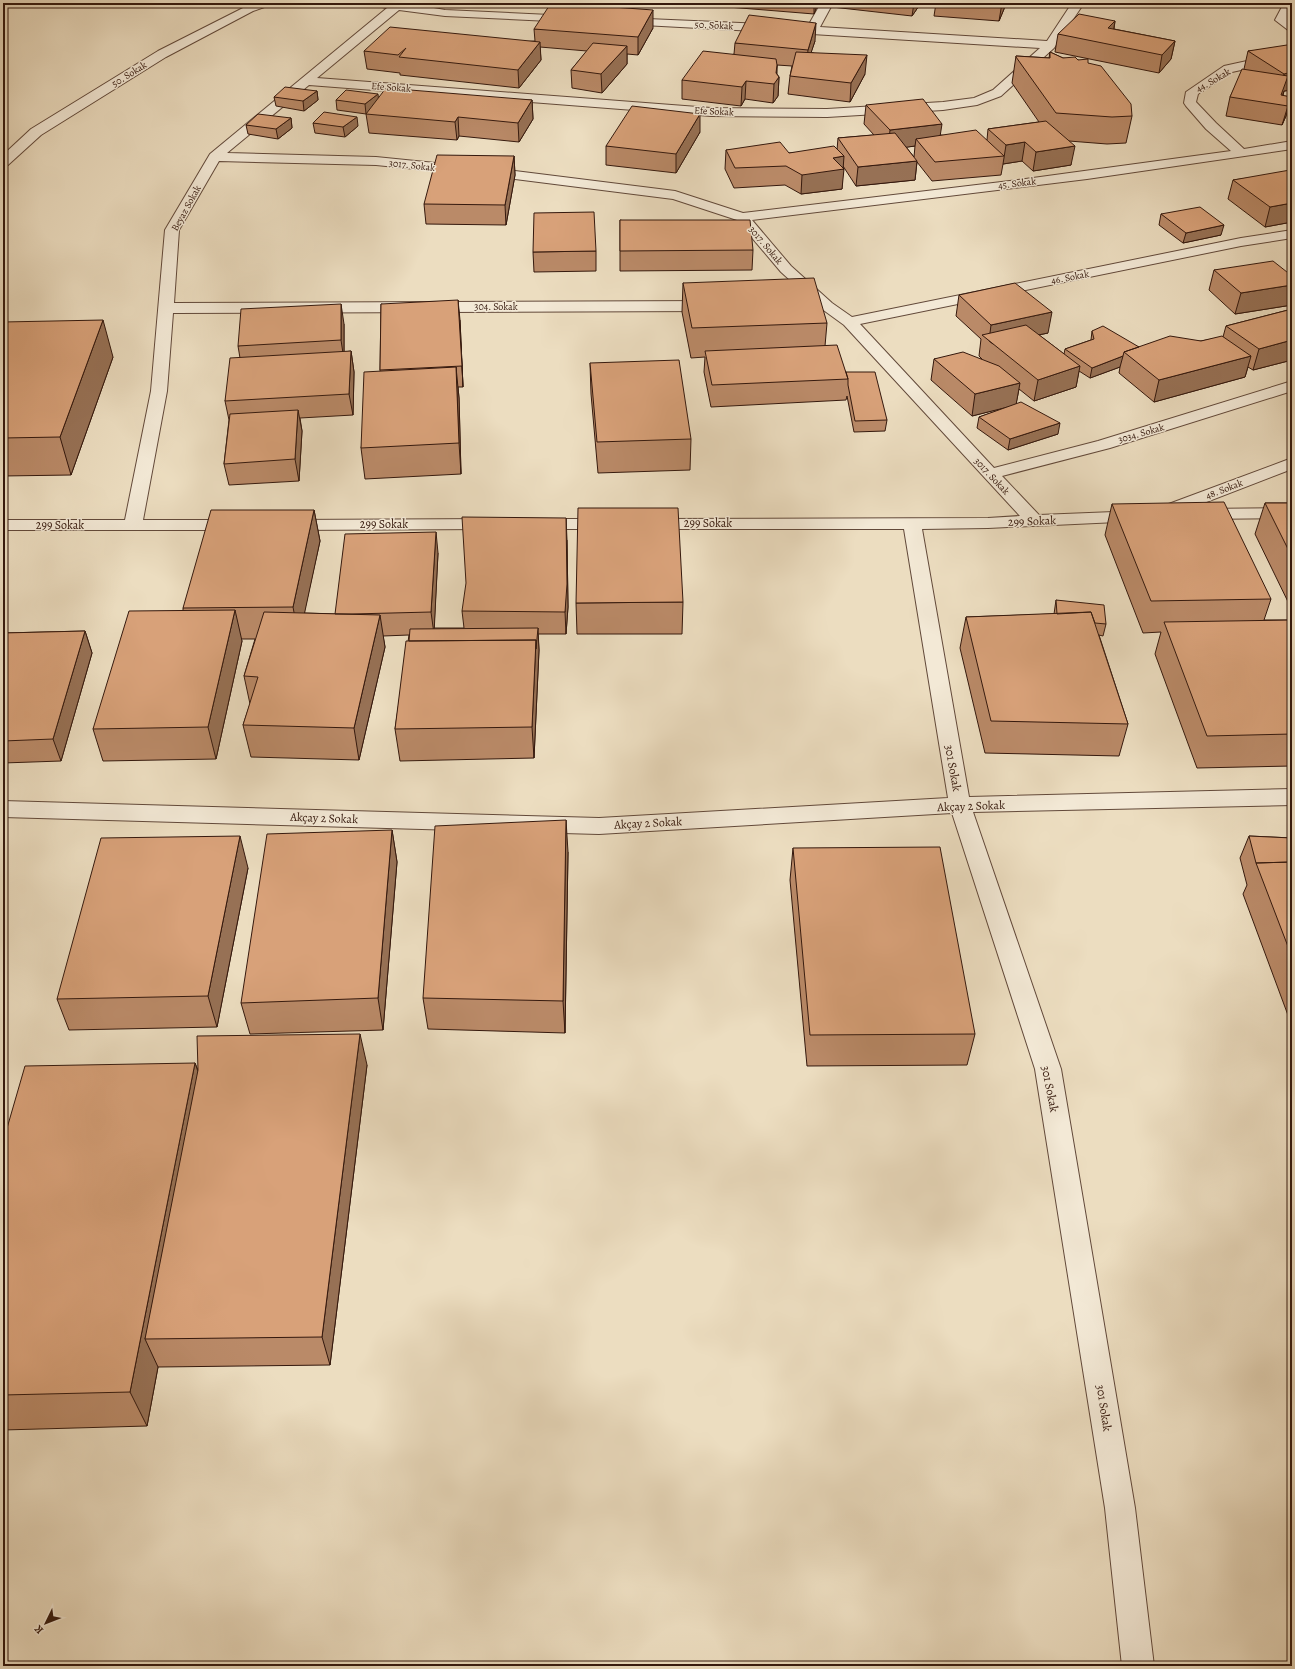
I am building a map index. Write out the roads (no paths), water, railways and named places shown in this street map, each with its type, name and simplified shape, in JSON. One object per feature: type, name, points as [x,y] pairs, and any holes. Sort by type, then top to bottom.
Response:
[{"type":"street","name":"50. Sokak","points":[[3,162],[36,132],[162,54],[249,9],[266,3]]},
{"type":"street","points":[[377,3],[398,4],[445,12],[581,19]]},
{"type":"street","points":[[812,30],[827,3]]},
{"type":"street","name":"Efe Sokak","points":[[307,81],[711,112],[827,113],[943,106],[977,101],[997,93],[1050,45],[1078,3]]},
{"type":"street","points":[[1290,3],[1287,19],[1292,28]]},
{"type":"street","name":"Beyaz Sokak","points":[[133,525],[159,392],[172,230],[215,157],[398,4]]},
{"type":"street","name":"50. Sokak","points":[[612,20],[812,30],[1050,45]]},
{"type":"street","name":"44. Sokak","points":[[1241,153],[1211,126],[1190,103],[1192,92],[1228,69],[1292,56]]},
{"type":"street","name":"45. Sokak","points":[[742,217],[956,192],[1292,145]]},
{"type":"street","name":"3017. Sokak","points":[[215,157],[376,161],[515,175],[675,195],[742,217],[786,269],[827,306],[848,322],[1034,521]]},
{"type":"street","name":"46. Sokak","points":[[848,322],[1242,242],[1292,234]]},
{"type":"street","name":"304. Sokak","points":[[166,308],[728,306]]},
{"type":"street","points":[[804,306],[827,306]]},
{"type":"street","name":"3034. Sokak","points":[[989,474],[1025,466],[1188,420],[1292,386]]},
{"type":"street","name":"48. Sokak","points":[[1156,516],[1292,463]]},
{"type":"street","name":"299 Sokak","points":[[3,525],[912,523],[1034,521],[1156,516],[1292,513]]},
{"type":"street","name":"301 Sokak","points":[[912,523],[960,805],[1048,1069],[1120,1508],[1138,1666]]},
{"type":"street","name":"Akçay 2 Sokak","points":[[3,809],[599,826],[960,805],[1292,797]]}]
